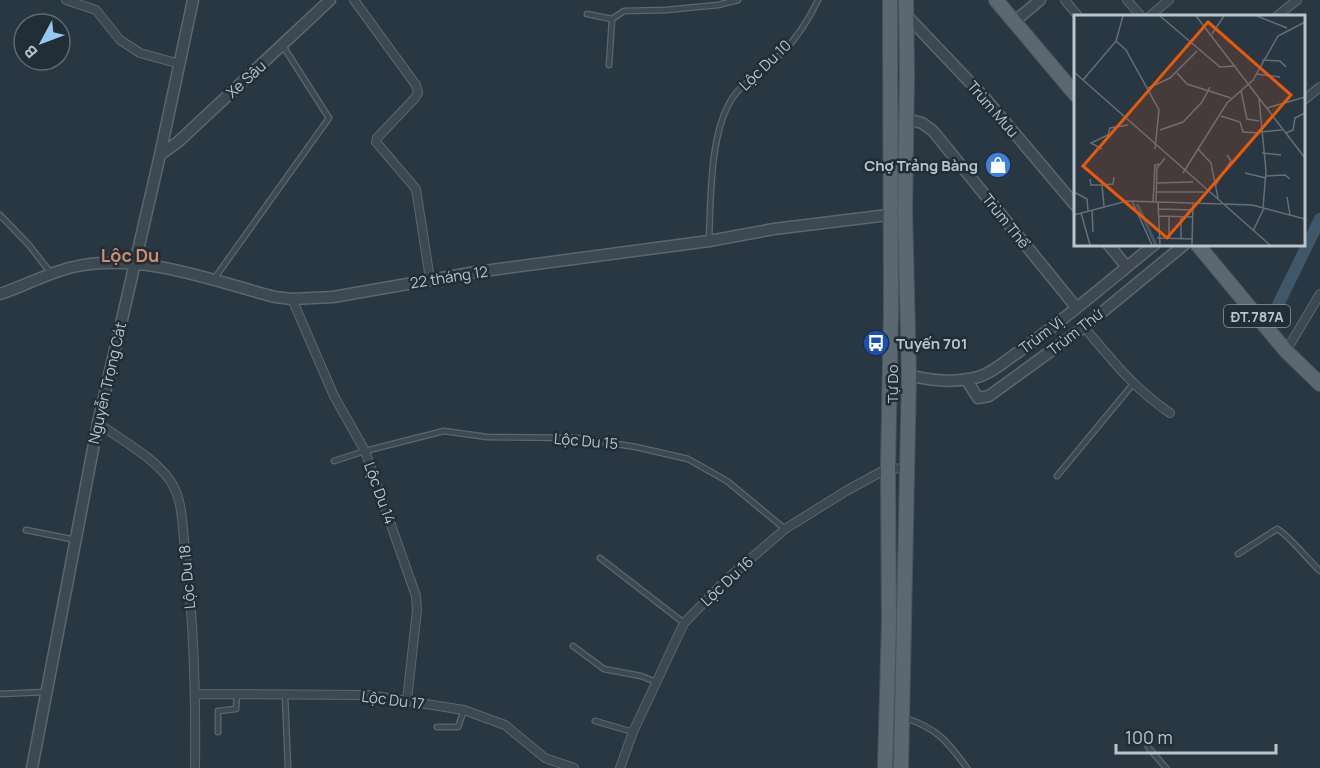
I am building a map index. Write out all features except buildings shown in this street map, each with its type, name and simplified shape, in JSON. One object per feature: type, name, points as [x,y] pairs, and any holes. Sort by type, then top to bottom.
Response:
[{"type":"main road","name":"Tự Do","points":[[890,0],[898,214],[909,375],[909,469],[901,768]]},
{"type":"main road","name":"Tự Do","points":[[885,768],[889,623],[888,468],[898,214],[906,119],[906,0]]},
{"type":"main road","points":[[996,0],[1074,93]]},
{"type":"main road","name":"ĐT.787A","points":[[1199,246],[1286,351],[1320,384]]},
{"type":"street","points":[[66,0],[96,10],[120,40],[140,53],[180,64]]},
{"type":"street","name":"Nguyễn Trọng Cát","points":[[32,768],[98,423],[136,263],[193,0]]},
{"type":"street","name":"Xe Sâu","points":[[160,155],[178,142],[330,0]]},
{"type":"street","points":[[354,0],[416,86],[418,93],[377,138],[376,142],[416,189],[430,279]]},
{"type":"street","points":[[1015,21],[1040,0]]},
{"type":"street","points":[[1065,0],[1077,15]]},
{"type":"street","points":[[1127,0],[1140,15]]},
{"type":"street","points":[[1151,15],[1169,0]]},
{"type":"street","points":[[1278,15],[1297,0]]},
{"type":"street","name":"Trùm Mưu","points":[[907,16],[984,97],[1074,204]]},
{"type":"street","points":[[1305,99],[1320,87]]},
{"type":"street","name":"Trùm Thể","points":[[906,119],[922,123],[933,131],[1076,307]]},
{"type":"street","name":"22 tháng 12","points":[[0,294],[74,267],[136,263],[275,297],[292,299],[333,297],[430,279],[709,241],[774,229],[898,214]]},
{"type":"street","points":[[1110,246],[1127,267]]},
{"type":"street","name":"Trùm Vị","points":[[909,375],[949,381],[979,377],[1030,344],[1153,246]]},
{"type":"street","name":"Trùm Thứ","points":[[966,379],[978,398],[983,399],[989,396],[1084,327],[1183,246]]},
{"type":"street","points":[[1286,351],[1320,294]]},
{"type":"street","name":"Lộc Du 14","points":[[292,299],[334,396],[364,451],[416,596],[417,610],[407,700]]},
{"type":"street","points":[[1084,327],[1133,384],[1170,413]]},
{"type":"street","name":"Lộc Du 18","points":[[98,423],[160,468],[171,481],[179,501],[188,573],[196,694],[195,768]]},
{"type":"street","points":[[888,468],[909,469]]},
{"type":"street","name":"Lộc Du 16","points":[[620,768],[633,732],[684,623],[726,580],[785,529],[888,468]]},
{"type":"street","name":"Lộc Du 17","points":[[196,694],[369,695],[464,710],[505,725],[545,758],[574,768]]},
{"type":"lane","points":[[587,14],[612,19],[624,11],[718,5],[738,0]]},
{"type":"lane","name":"Lộc Du 10","points":[[709,241],[714,159],[719,131],[726,110],[736,93],[783,52],[811,16],[818,0]]},
{"type":"lane","points":[[609,65],[612,19]]},
{"type":"lane","points":[[213,281],[329,118],[283,45]]},
{"type":"lane","points":[[0,215],[29,245],[51,274]]},
{"type":"lane","points":[[1057,476],[1133,384]]},
{"type":"lane","name":"Lộc Du 15","points":[[334,461],[444,431],[487,437],[578,438],[636,447],[688,459],[727,481],[785,529]]},
{"type":"lane","points":[[1238,554],[1277,529],[1286,534],[1320,571]]},
{"type":"lane","points":[[26,530],[76,540]]},
{"type":"lane","points":[[600,558],[684,623]]},
{"type":"lane","points":[[573,646],[604,669],[641,676],[656,682]]},
{"type":"lane","points":[[0,694],[47,692]]},
{"type":"lane","points":[[218,732],[218,711],[236,709],[237,694]]},
{"type":"lane","points":[[285,695],[288,768]]},
{"type":"lane","points":[[437,728],[458,727],[464,710]]},
{"type":"lane","points":[[902,717],[931,728],[939,734],[967,768]]},
{"type":"lane","points":[[595,721],[633,732]]},
{"type":"lane","points":[[1148,747],[1166,768]]},
{"type":"waterway","points":[[1277,307],[1320,219]]},
{"type":"place","name":"Chợ Trảng Bàng","points":[[998,165]]},
{"type":"place","name":"Tuyến 701","points":[[876,343]]},
{"type":"district","name":"Lộc Du","points":[[130,255]]}]
